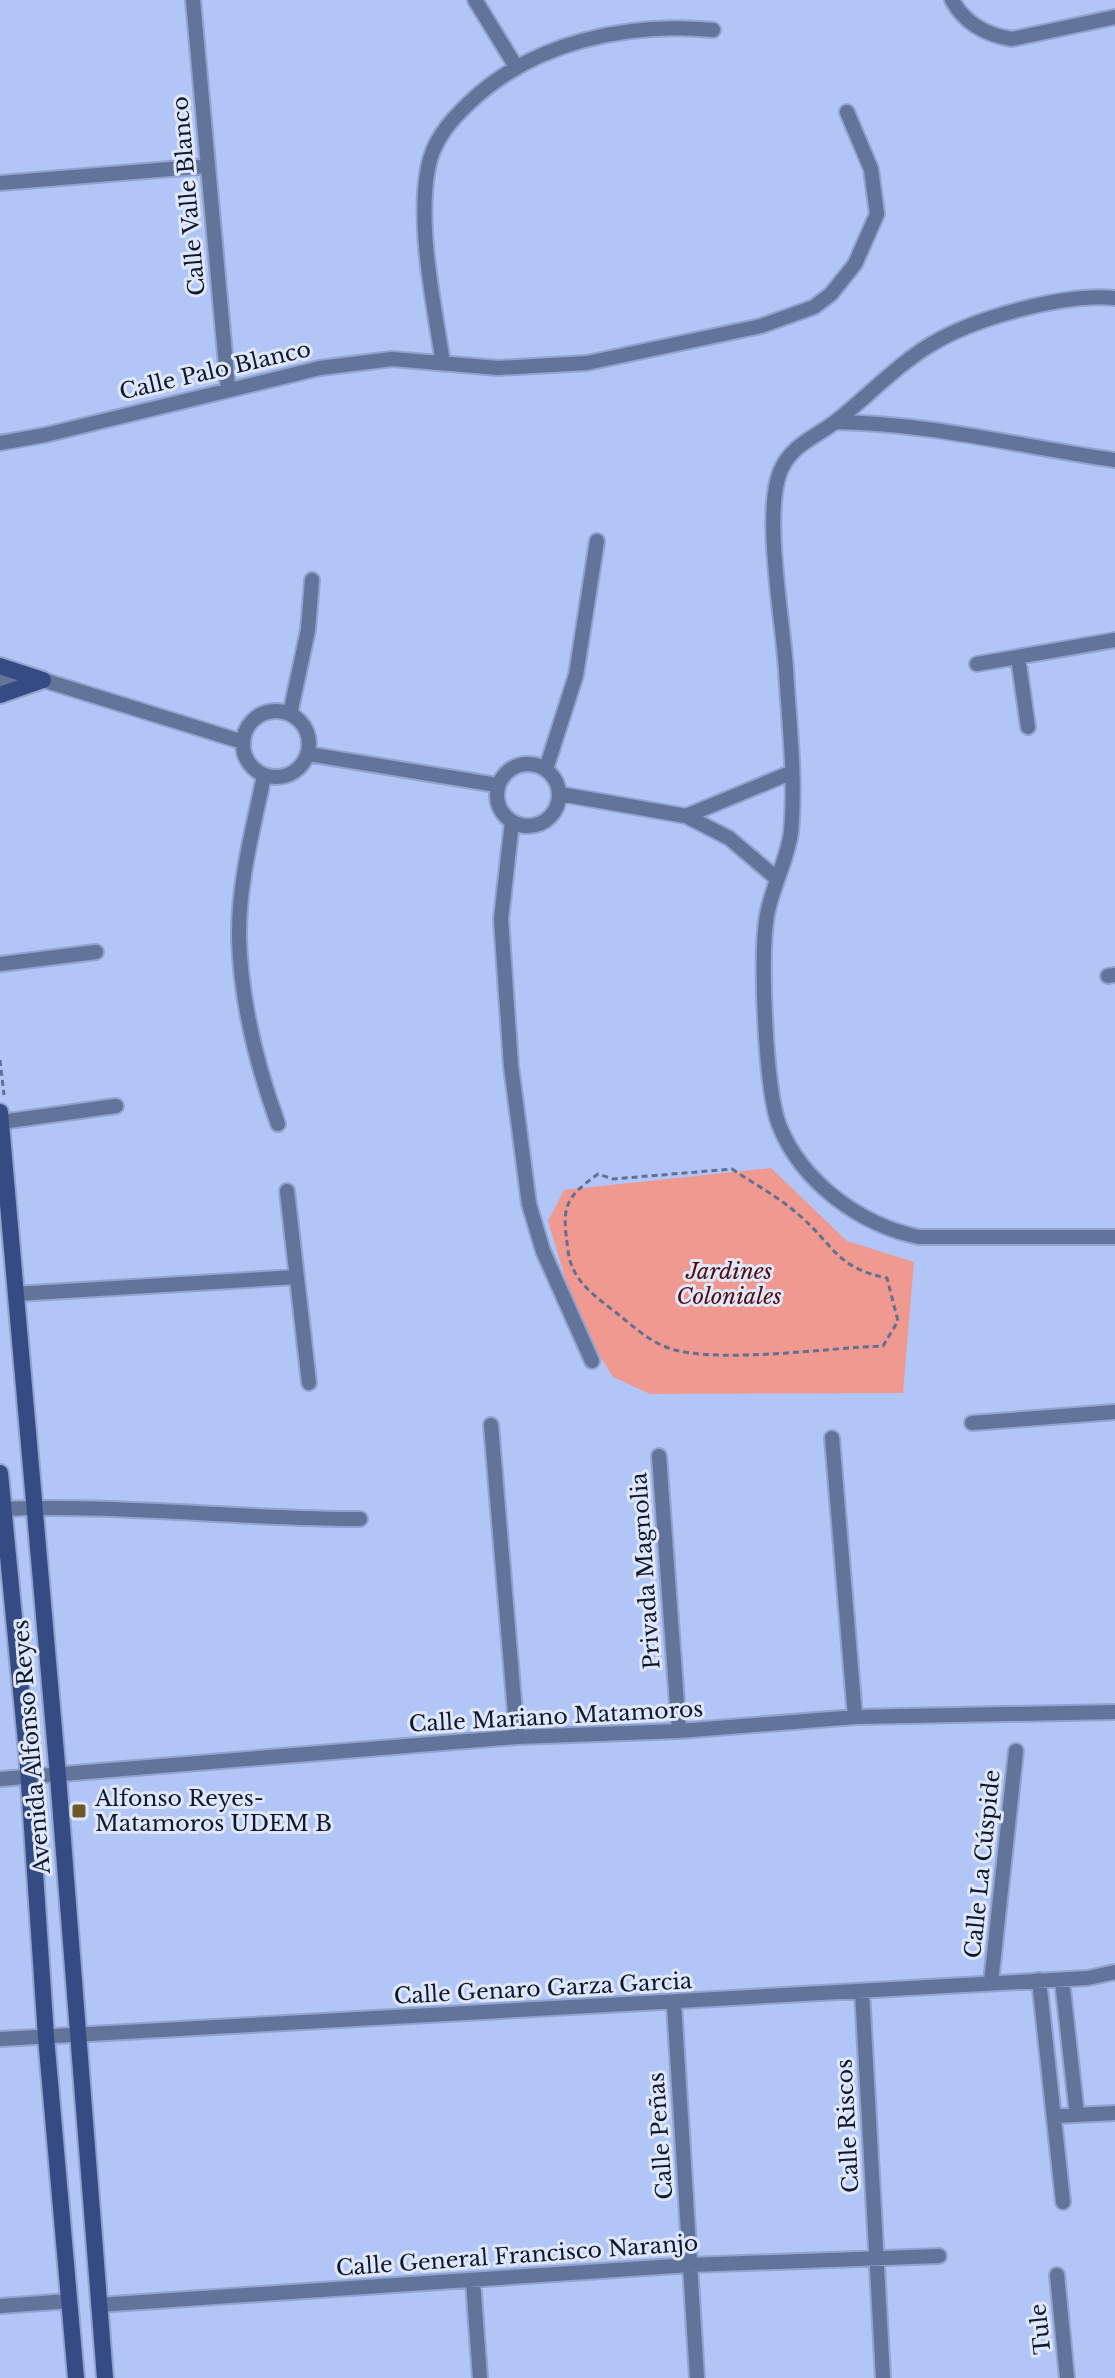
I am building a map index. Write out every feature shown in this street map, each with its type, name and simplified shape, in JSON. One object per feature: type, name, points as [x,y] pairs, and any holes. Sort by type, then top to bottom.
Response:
[{"type":"main road","points":[[0,666],[43,680]]},
{"type":"main road","points":[[0,695],[43,680]]},
{"type":"main road","name":"Avenida Alfonso Reyes","points":[[0,1112],[58,1776],[105,2378]]},
{"type":"main road","name":"Avenida Alfonso Reyes","points":[[0,1473],[29,1778],[46,2037],[76,2378]]},
{"type":"street","name":"Calle Valle Blanco","points":[[193,0],[228,388]]},
{"type":"street","points":[[475,0],[515,65]]},
{"type":"street","points":[[952,0],[972,25],[995,37],[1012,39],[1115,17]]},
{"type":"street","points":[[443,363],[428,251],[427,170],[440,135],[490,83],[515,65],[580,40],[679,26],[713,30]]},
{"type":"street","name":"Calle Palo Blanco","points":[[0,443],[45,435],[228,388],[359,361],[498,368],[587,363],[761,326],[814,307],[831,294],[855,264],[877,214],[871,169],[847,112]]},
{"type":"street","points":[[0,183],[207,166]]},
{"type":"street","points":[[1115,298],[1090,297],[1052,303],[955,333],[930,345],[836,422],[806,439],[789,456],[780,473],[775,493],[791,833],[775,877],[762,950],[777,1111],[786,1136],[826,1190],[855,1213],[890,1231],[919,1237],[1115,1237]]},
{"type":"street","points":[[836,422],[929,430],[1115,460]]},
{"type":"street","points":[[546,769],[576,675],[597,541]]},
{"type":"street","points":[[290,714],[308,630],[312,580]]},
{"type":"street","points":[[977,664],[1115,640]]},
{"type":"street","points":[[1018,657],[1028,727]]},
{"type":"street","points":[[0,681],[43,680],[243,742]]},
{"type":"street","points":[[276,711],[290,714],[308,734],[308,754],[302,766],[291,775],[277,778],[264,776],[247,762],[243,742],[246,730],[264,713],[276,711]]},
{"type":"street","points":[[308,754],[497,785]]},
{"type":"street","points":[[537,764],[546,769],[558,784],[560,794],[557,807],[538,825],[525,826],[512,822],[498,806],[497,785],[509,769],[517,765],[537,764]]},
{"type":"street","points":[[686,816],[790,773]]},
{"type":"street","points":[[264,776],[245,868],[239,939],[260,1075],[278,1124]]},
{"type":"street","points":[[560,794],[686,816],[729,838],[775,877]]},
{"type":"street","points":[[512,822],[501,919],[511,1066],[529,1204],[543,1251],[592,1361]]},
{"type":"street","points":[[0,964],[96,952]]},
{"type":"street","points":[[0,1121],[116,1106]]},
{"type":"street","points":[[287,1191],[309,1383]]},
{"type":"street","points":[[15,1294],[296,1277]]},
{"type":"street","points":[[972,1423],[1115,1412]]},
{"type":"street","points":[[491,1425],[517,1737]]},
{"type":"street","points":[[832,1438],[855,1717]]},
{"type":"street","name":"Privada Magnolia","points":[[659,1456],[679,1731]]},
{"type":"street","points":[[2,1509],[141,1510],[252,1519],[360,1519]]},
{"type":"street","name":"Calle Mariano Matamoros","points":[[0,1779],[517,1737],[679,1731],[855,1717],[1115,1712]]},
{"type":"street","name":"Calle La Cúspide","points":[[991,1982],[1016,1751]]},
{"type":"street","name":"Calle Genaro Garza Garcia","points":[[0,2039],[674,2004],[1062,1980],[1115,1972]]},
{"type":"street","points":[[1039,1980],[1063,2202]]},
{"type":"street","points":[[1062,1980],[1077,2115]]},
{"type":"street","name":"Calle Riscos","points":[[862,1991],[883,2378]]},
{"type":"street","name":"Calle Peñas","points":[[674,2004],[697,2378]]},
{"type":"street","points":[[1055,2116],[1115,2113]]},
{"type":"street","name":"Calle General Francisco Naranjo","points":[[98,2305],[690,2265],[939,2256]]},
{"type":"street","name":"Tule","points":[[1057,2275],[1067,2378]]},
{"type":"street","points":[[473,2281],[480,2378]]},
{"type":"street","points":[[0,2306],[70,2301]]},
{"type":"path","points":[[732,1169],[799,1214],[834,1254],[859,1272],[887,1278],[898,1321],[883,1346],[722,1355],[674,1350],[634,1329],[590,1295],[569,1264],[563,1215],[573,1192],[598,1174],[613,1179],[732,1169]]},
{"type":"green space","name":"Jardines Coloniales","points":[[771,1168],[847,1241],[914,1262],[903,1393],[650,1394],[613,1377],[572,1301],[548,1221],[564,1190]]},
{"type":"place","name":"Alfonso Reyes- Matamoros UDEM B","points":[[79,1811]]}]
